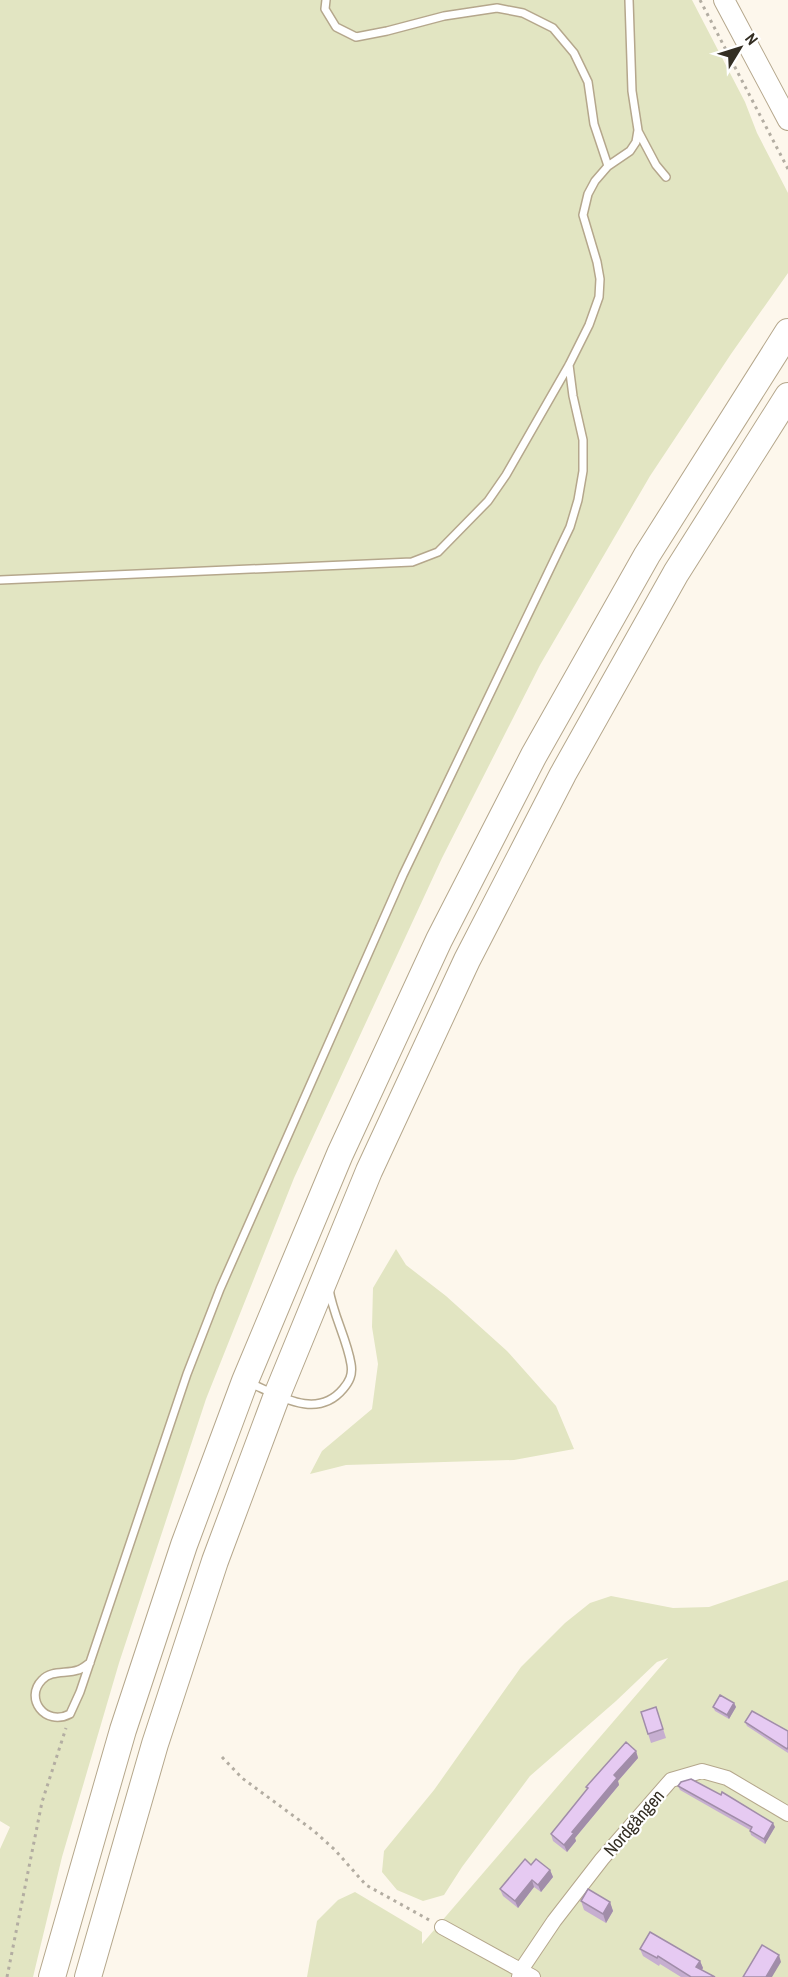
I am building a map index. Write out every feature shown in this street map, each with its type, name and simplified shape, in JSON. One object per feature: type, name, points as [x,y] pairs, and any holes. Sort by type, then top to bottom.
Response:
[{"type":"highway","points":[[52,1977],[123,1730],[184,1545],[245,1381],[345,1143],[439,940],[529,765],[647,555],[788,332]]},
{"type":"highway","points":[[88,1977],[155,1744],[215,1561],[277,1395],[369,1171],[467,960],[563,774],[676,573],[788,396]]},
{"type":"main road","points":[[724,0],[788,120]]},
{"type":"street","name":"Nordgången","points":[[520,1973],[554,1921],[602,1859],[671,1780],[702,1772],[727,1778],[788,1814]]},
{"type":"street","points":[[442,1927],[520,1973],[533,1977]]},
{"type":"lane","points":[[326,0],[325,9],[336,27],[356,37],[387,32],[444,16],[497,8],[523,13],[553,28],[573,53],[588,82],[594,124],[608,166]]},
{"type":"lane","points":[[0,580],[412,562],[438,552],[468,523],[494,492],[569,365],[589,325],[599,297],[600,279],[597,262],[583,215],[592,188],[608,166],[630,151],[636,142],[638,130],[632,91],[629,0]]},
{"type":"lane","points":[[638,130],[656,165],[666,177]]},
{"type":"lane","points":[[90,1663],[79,1670],[44,1677],[36,1686],[37,1704],[44,1713],[61,1719],[70,1714],[90,1663],[187,1374],[220,1289],[403,874],[570,527],[583,471],[583,440],[569,365]]},
{"type":"lane","points":[[245,1381],[306,1405],[320,1405],[337,1396],[350,1380],[352,1366],[334,1312],[326,1272]]},
{"type":"path","points":[[700,0],[788,169]]},
{"type":"path","points":[[7,1977],[42,1802],[70,1714]]},
{"type":"path","points":[[222,1756],[242,1778],[321,1837],[366,1885],[442,1927]]},
{"type":"green space","points":[[0,0],[692,0],[745,102],[757,133],[788,193],[788,273],[650,476],[540,665],[442,858],[294,1178],[206,1399],[119,1663],[62,1857],[33,1977],[0,1977],[0,1849],[10,1827],[0,1821]]},
{"type":"green space","points":[[396,1249],[406,1265],[446,1296],[507,1351],[556,1406],[574,1449],[514,1460],[346,1465],[310,1474],[322,1451],[372,1409],[378,1364],[372,1327],[373,1288]]},
{"type":"green space","points":[[788,1580],[788,1977],[307,1977],[317,1921],[338,1900],[355,1892],[422,1932],[422,1944],[668,1658],[657,1662],[530,1776],[462,1867],[444,1895],[423,1901],[397,1890],[382,1872],[384,1851],[434,1790],[521,1667],[565,1623],[590,1603],[611,1596],[673,1608],[709,1607]]},
{"type":"building","points":[[720,1695],[734,1703],[727,1715],[713,1707]]},
{"type":"building","points":[[656,1707],[663,1729],[648,1734],[641,1712]]},
{"type":"building","points":[[752,1711],[788,1731],[787,1749],[745,1722]]},
{"type":"building","points":[[626,1742],[636,1751],[614,1775],[617,1778],[564,1845],[551,1834],[588,1788],[586,1787]]},
{"type":"building","points":[[691,1779],[721,1795],[722,1792],[773,1823],[764,1839],[750,1831],[752,1827],[678,1786],[681,1782]]},
{"type":"building","points":[[525,1859],[531,1865],[536,1859],[550,1870],[538,1885],[532,1880],[515,1901],[500,1889]]},
{"type":"building","points":[[588,1889],[610,1902],[603,1914],[581,1901]]},
{"type":"building","points":[[650,1932],[700,1961],[696,1967],[715,1977],[691,1977],[658,1956],[657,1958],[640,1949]]},
{"type":"building","points":[[762,1945],[779,1955],[766,1977],[743,1977]]}]
